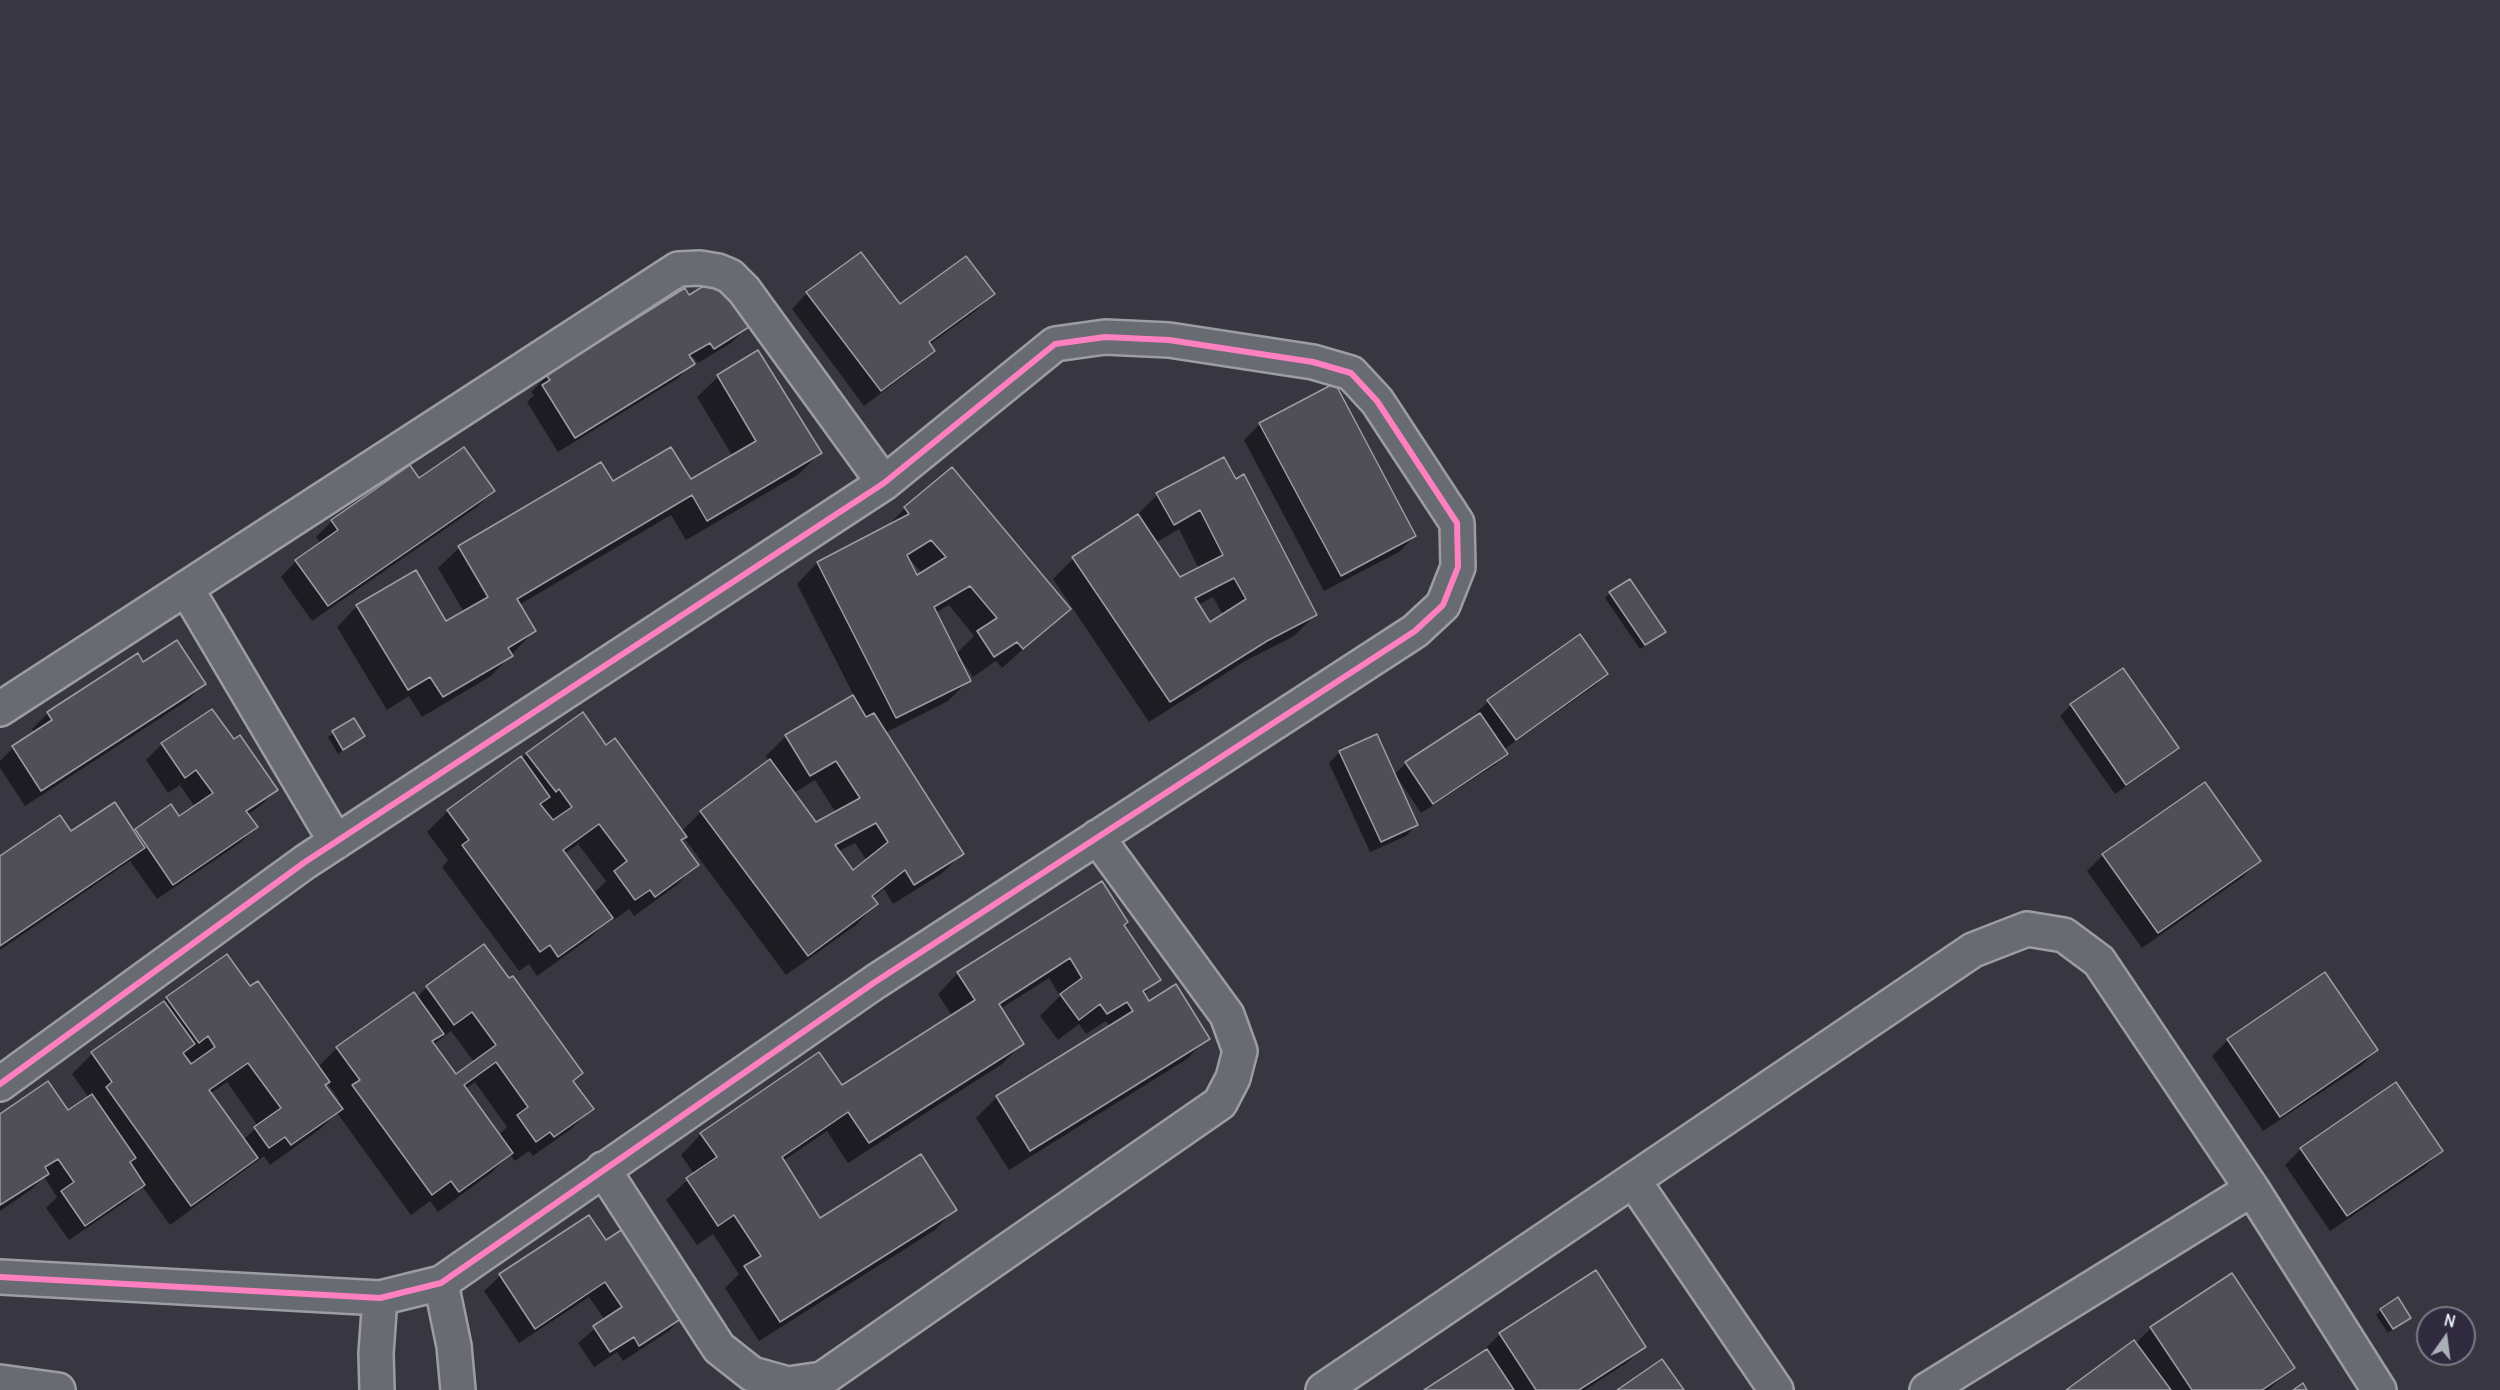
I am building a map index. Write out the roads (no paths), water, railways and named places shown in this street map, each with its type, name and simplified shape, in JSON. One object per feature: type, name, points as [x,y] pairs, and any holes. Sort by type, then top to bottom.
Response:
[{"type":"street","points":[[0,709],[678,269],[700,268],[718,271],[730,276],[744,290],[884,483]]},
{"type":"street","points":[[0,1084],[336,842],[884,483],[1055,344],[1105,337],[1169,340],[1312,362],[1351,373],[1377,401],[1457,523],[1458,567],[1443,605],[1415,631],[875,982],[441,1283],[380,1298],[0,1276]]},
{"type":"street","points":[[186,588],[336,842]]},
{"type":"street","points":[[603,1169],[719,1348],[752,1374],[788,1384],[822,1379],[1220,1103],[1233,1078],[1240,1051],[1227,1015],[1097,837]]},
{"type":"street","points":[[1323,1390],[1973,950],[2027,929],[2064,935],[2099,961],[2252,1189],[2379,1390]]},
{"type":"street","points":[[1633,1180],[1776,1390]]},
{"type":"street","points":[[1928,1390],[2252,1189]]},
{"type":"street","points":[[441,1283],[454,1346],[458,1390]]},
{"type":"street","points":[[377,1390],[376,1353],[380,1298]]},
{"type":"street","points":[[0,1382],[58,1390]]}]
